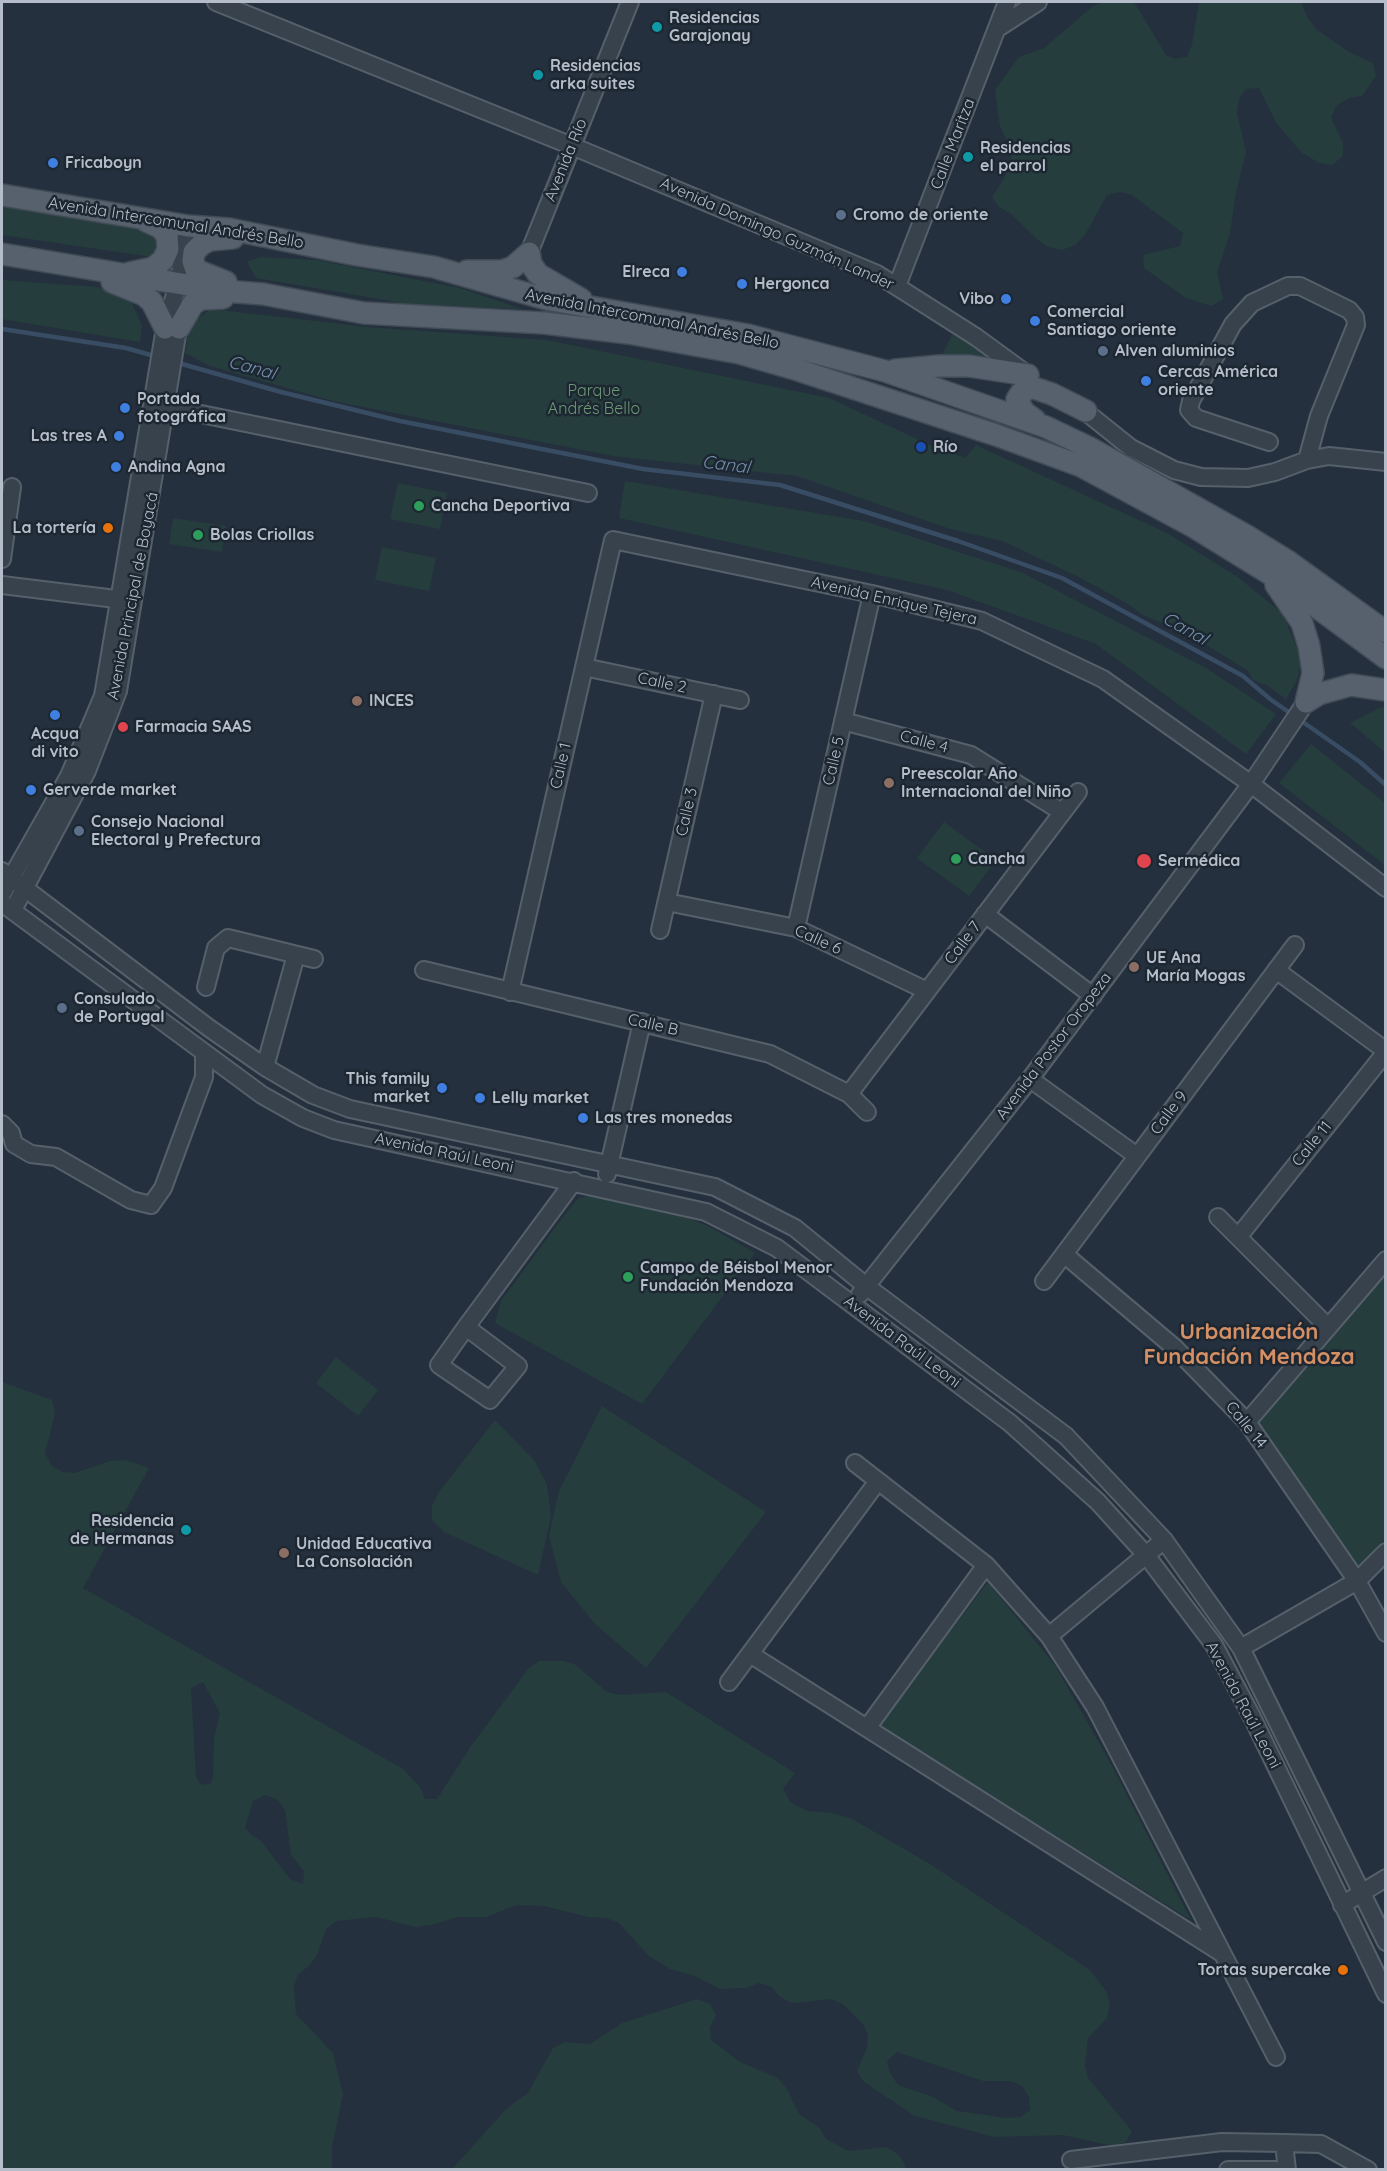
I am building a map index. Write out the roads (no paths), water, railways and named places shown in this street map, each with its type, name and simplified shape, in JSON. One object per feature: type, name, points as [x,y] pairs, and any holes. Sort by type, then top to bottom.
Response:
[{"type":"main road","name":"Avenida Intercomunal Andrés Bello","points":[[2,195],[188,226],[229,229],[455,273],[520,293],[748,335],[885,371],[1046,427],[1140,475],[1289,562],[1386,632]]},
{"type":"main road","points":[[120,274],[153,268],[164,261],[168,249],[167,236],[161,228],[139,217]]},
{"type":"main road","points":[[264,294],[206,276],[196,270],[193,261],[194,252],[210,240],[278,239]]},
{"type":"main road","points":[[455,273],[502,271],[513,267],[530,253]]},
{"type":"main road","points":[[530,253],[531,264],[538,274],[566,293],[600,309]]},
{"type":"main road","name":"Avenida Intercomunal Andrés Bello","points":[[2,254],[178,284],[264,294],[364,313],[544,324],[628,333],[749,356],[867,391],[1081,466],[1194,527],[1254,564],[1386,658]]},
{"type":"main road","points":[[88,269],[95,276],[144,295],[153,302],[171,336],[193,304],[201,299],[214,297],[252,299],[264,294]]},
{"type":"main road","points":[[885,371],[959,366],[1002,369],[1028,375]]},
{"type":"main road","points":[[1046,427],[1018,406],[1017,399],[1026,389],[1040,388],[1086,411]]},
{"type":"main road","points":[[1254,564],[1287,598],[1302,623],[1309,646],[1313,673],[1306,702]]},
{"type":"main road","points":[[1306,702],[1318,694],[1350,685],[1386,690]]},
{"type":"street","name":"Avenida Domingo Guzmán Lander","points":[[216,2],[572,146],[845,261],[897,286],[976,337],[1028,375],[1086,411],[1138,452],[1174,470],[1201,477],[1248,478],[1275,472],[1307,460],[1329,456],[1386,462]]},
{"type":"street","name":"Avenida Río","points":[[530,253],[630,2]]},
{"type":"street","name":"Calle Maritza","points":[[897,286],[1007,2]]},
{"type":"street","points":[[998,28],[1038,2]]},
{"type":"street","name":"Avenida Principal de Boyacá","points":[[2,894],[7,875],[69,776],[103,696],[127,600],[164,396],[171,336],[181,296],[178,284],[188,226]]},
{"type":"street","points":[[1269,442],[1196,418],[1189,410],[1191,400],[1233,324],[1252,303],[1288,286],[1300,286],[1349,310],[1355,317],[1356,325],[1319,416],[1307,460]]},
{"type":"street","points":[[164,396],[588,494]]},
{"type":"street","points":[[2,559],[12,487]]},
{"type":"street","name":"Avenida Enrique Tejera","points":[[613,540],[872,594],[982,621],[1103,679],[1251,784],[1386,888]]},
{"type":"street","name":"Calle 1","points":[[510,992],[613,540]]},
{"type":"street","points":[[2,585],[127,600]]},
{"type":"street","name":"Calle 5","points":[[796,928],[872,594]]},
{"type":"street","name":"Avenida Principal de Boyacá","points":[[7,907],[26,889],[87,771],[118,691],[127,600]]},
{"type":"street","name":"Calle 2","points":[[584,667],[740,700]]},
{"type":"street","name":"Calle 3","points":[[660,930],[714,694]]},
{"type":"street","name":"Avenida Postor Oropeza","points":[[852,1305],[1093,996],[1251,784],[1306,702]]},
{"type":"street","name":"Calle 4","points":[[843,721],[971,755],[1062,812]]},
{"type":"street","name":"Calle 7","points":[[849,1094],[1078,792]]},
{"type":"street","points":[[7,875],[26,889]]},
{"type":"street","name":"Avenida Raúl Leoni","points":[[26,889],[265,1067],[314,1095],[350,1109],[715,1187],[795,1228],[866,1286],[1066,1436],[1164,1540],[1241,1648],[1386,1942]]},
{"type":"street","name":"Calle 6","points":[[667,902],[796,928],[927,991]]},
{"type":"street","name":"Avenida Raúl Leoni","points":[[7,907],[262,1095],[303,1118],[344,1132],[706,1212],[777,1248],[1010,1423],[1098,1502],[1146,1555],[1214,1645],[1252,1717],[1386,1994]]},
{"type":"street","points":[[986,914],[1093,996]]},
{"type":"street","points":[[206,987],[216,948],[228,939],[314,959]]},
{"type":"street","name":"Calle 9","points":[[1044,1281],[1295,945]]},
{"type":"street","points":[[265,1067],[296,955]]},
{"type":"street","name":"Calle B","points":[[424,970],[770,1054],[849,1094],[867,1112]]},
{"type":"street","points":[[1276,970],[1386,1052]]},
{"type":"street","points":[[604,1188],[642,1022]]},
{"type":"street","points":[[2,1124],[11,1133],[14,1144],[31,1155],[56,1157],[131,1200],[151,1205],[163,1188],[204,1077],[204,1052]]},
{"type":"street","name":"Calle 11","points":[[1239,1236],[1386,1052]]},
{"type":"street","points":[[1030,1079],[1137,1156]]},
{"type":"street","points":[[344,1132],[350,1109]]},
{"type":"street","points":[[466,1328],[518,1366],[490,1400],[439,1365],[466,1328],[574,1181]]},
{"type":"street","points":[[1218,1217],[1328,1327]]},
{"type":"street","name":"Calle 14","points":[[1064,1254],[1175,1348],[1247,1422],[1357,1581],[1386,1633]]},
{"type":"street","points":[[1247,1422],[1386,1260]]},
{"type":"street","points":[[855,1463],[986,1565],[1048,1636],[1095,1707],[1276,2057]]},
{"type":"street","points":[[729,1682],[878,1481]]},
{"type":"street","points":[[1048,1636],[1164,1540]]},
{"type":"street","points":[[1241,1648],[1357,1581],[1386,1552]]},
{"type":"street","points":[[867,1728],[986,1565]]},
{"type":"street","points":[[750,1654],[1222,1953]]},
{"type":"street","points":[[1342,1905],[1386,1878]]},
{"type":"street","points":[[1071,2160],[1222,2142],[1321,2144],[1368,2169]]},
{"type":"street","points":[[1284,2143],[1287,2169]]},
{"type":"street","points":[[1228,2169],[1275,2169]]},
{"type":"waterway","name":"Canal","points":[[2,329],[126,348],[158,357]]},
{"type":"waterway","name":"Canal","points":[[175,362],[281,392],[400,421],[643,469],[780,485],[958,541],[1062,578],[1243,676],[1270,699],[1360,762],[1386,785]]},
{"type":"place","name":"Residencias Garajonay","points":[[657,27]]},
{"type":"place","name":"Residencias arka suites","points":[[538,75]]},
{"type":"place","name":"Residencias el parrol","points":[[968,157]]},
{"type":"place","name":"Fricaboyn","points":[[53,163]]},
{"type":"place","name":"Cromo de oriente","points":[[841,215]]},
{"type":"place","name":"Elreca","points":[[682,272]]},
{"type":"place","name":"Hergonca","points":[[742,284]]},
{"type":"place","name":"Vibo","points":[[1006,299]]},
{"type":"place","name":"Comercial Santiago oriente","points":[[1035,321]]},
{"type":"place","name":"Alven aluminios","points":[[1103,351]]},
{"type":"place","name":"Cercas América oriente","points":[[1146,381]]},
{"type":"place","name":"Portada fotográfica","points":[[125,408]]},
{"type":"place","name":"Las tres A","points":[[119,436]]},
{"type":"place","name":"Río","points":[[921,447]]},
{"type":"place","name":"Andina Agna","points":[[116,467]]},
{"type":"place","name":"Cancha Deportiva","points":[[419,506]]},
{"type":"place","name":"La tortería","points":[[108,528]]},
{"type":"place","name":"Bolas Criollas","points":[[198,535]]},
{"type":"place","name":"INCES","points":[[357,701]]},
{"type":"place","name":"Acqua di vito","points":[[55,715]]},
{"type":"place","name":"Farmacia SAAS","points":[[123,727]]},
{"type":"place","name":"Preescolar Año Internacional del Niño","points":[[889,783]]},
{"type":"place","name":"Gerverde market","points":[[31,790]]},
{"type":"place","name":"Consejo Nacional Electoral y Prefectura","points":[[79,831]]},
{"type":"place","name":"Cancha","points":[[956,859]]},
{"type":"place","name":"Sermédica","points":[[1144,861]]},
{"type":"place","name":"UE Ana María Mogas","points":[[1134,967]]},
{"type":"place","name":"Consulado de Portugal","points":[[62,1008]]},
{"type":"place","name":"This family market","points":[[442,1088]]},
{"type":"place","name":"Lelly market","points":[[480,1098]]},
{"type":"place","name":"Las tres monedas","points":[[583,1118]]},
{"type":"place","name":"Campo de Béisbol Menor Fundación Mendoza","points":[[628,1277]]},
{"type":"place","name":"Residencia de Hermanas","points":[[186,1530]]},
{"type":"place","name":"Unidad Educativa La Consolación","points":[[284,1553]]},
{"type":"place","name":"Tortas supercake","points":[[1343,1970]]},
{"type":"district","name":"Urbanización Fundación Mendoza","points":[[1249,1344]]},
{"type":"park label","name":"Parque Andrés Bello","points":[[594,400]]}]
